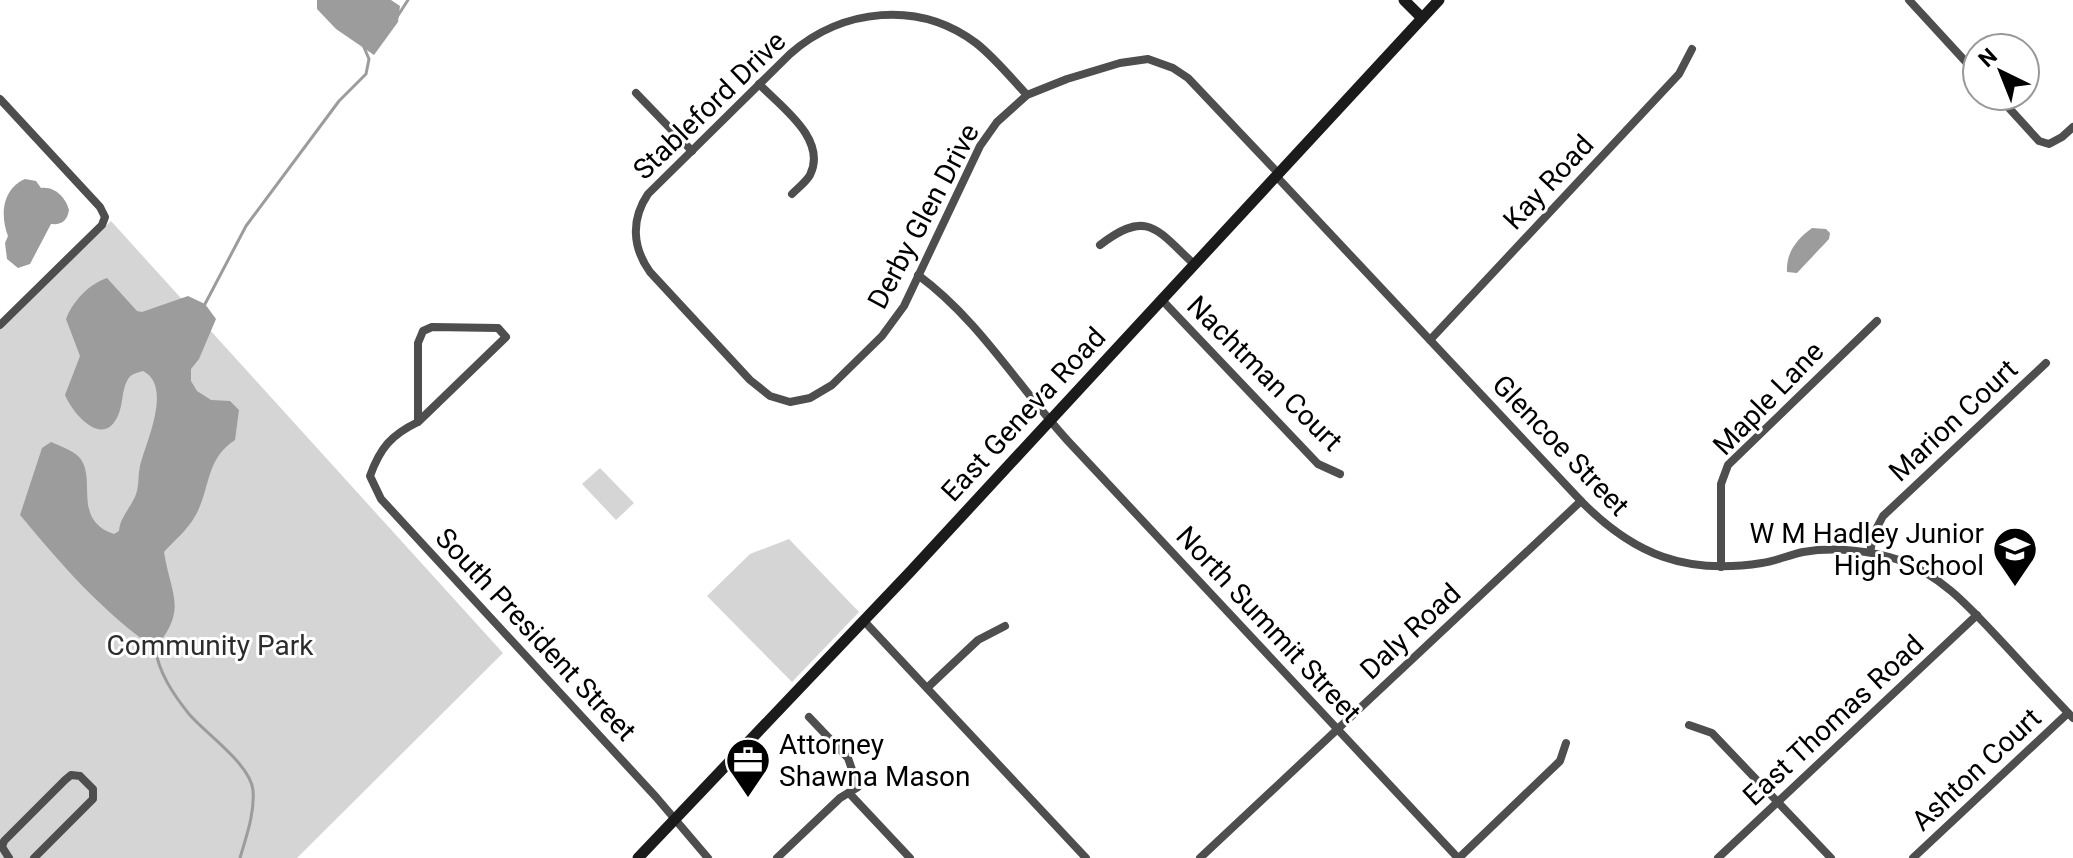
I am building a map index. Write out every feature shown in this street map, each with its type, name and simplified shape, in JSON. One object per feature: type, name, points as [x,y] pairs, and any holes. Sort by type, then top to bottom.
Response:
[{"type":"main road","points":[[1404,0],[1422,18]]},
{"type":"main road","name":"East Geneva Road","points":[[638,858],[864,621],[1439,0]]},
{"type":"street","points":[[1909,0],[1961,57]]},
{"type":"street","name":"Stableford Drive","points":[[796,402],[770,396],[750,380],[643,261],[634,232],[641,206],[654,187],[798,47],[822,31],[851,19],[895,14],[936,22],[966,36],[1027,95]]},
{"type":"street","name":"Kay Road","points":[[1430,340],[1679,74],[1692,49]]},
{"type":"street","name":"Glencoe Street","points":[[1148,59],[1173,68],[1188,78],[1608,527],[1645,551],[1685,564],[1721,567],[1764,563],[1819,550],[1870,552],[1899,560],[1930,575],[1977,615],[2070,715]]},
{"type":"street","name":"Derby Glen Drive","points":[[796,402],[820,394],[832,385],[898,316],[980,146],[997,122],[1027,95],[1120,63],[1148,59]]},
{"type":"street","points":[[759,84],[804,130],[812,145],[810,174],[792,194]]},
{"type":"street","points":[[636,93],[692,151]]},
{"type":"street","points":[[0,99],[100,207],[105,217],[102,225],[0,325]]},
{"type":"street","points":[[2013,112],[2039,141],[2049,144],[2073,127]]},
{"type":"street","points":[[1100,245],[1121,229],[1140,225],[1157,231],[1195,265]]},
{"type":"street","name":"North Summit Street","points":[[918,275],[952,302],[984,336],[1049,420],[1458,858]]},
{"type":"street","name":"Nachtman Court","points":[[1161,299],[1318,464],[1340,474]]},
{"type":"street","name":"Maple Lane","points":[[1721,567],[1721,484],[1728,465],[1877,321]]},
{"type":"street","points":[[432,327],[498,328],[506,337],[418,422],[418,343],[423,331],[432,327]]},
{"type":"street","name":"Marion Court","points":[[1870,552],[1874,533],[1883,516],[2046,363]]},
{"type":"street","name":"South President Street","points":[[418,422],[388,441],[378,454],[370,476],[381,499],[708,858]]},
{"type":"street","name":"Daly Road","points":[[1200,858],[1581,501]]},
{"type":"street","name":"East Thomas Road","points":[[1718,858],[1977,615]]},
{"type":"street","points":[[864,621],[1086,858]]},
{"type":"street","points":[[927,688],[978,640],[1005,626]]},
{"type":"street","name":"Ashton Court","points":[[1913,858],[2070,715]]},
{"type":"street","points":[[777,858],[840,798],[858,787],[848,758],[809,717]]},
{"type":"street","points":[[1689,725],[1712,733],[1831,858]]},
{"type":"street","points":[[1458,858],[1560,761],[1566,743]]},
{"type":"street","points":[[9,858],[2,847],[4,841],[65,780],[71,775],[80,776],[93,789],[93,799],[34,858]]},
{"type":"street","points":[[849,793],[910,858]]},
{"type":"green space","name":"Community Park","points":[[111,221],[503,653],[297,858],[0,858],[0,329]]},
{"type":"green space","points":[[600,468],[634,503],[616,520],[582,484]]},
{"type":"green space","points":[[789,539],[859,612],[792,682],[707,596],[750,554]]},
{"type":"shaded area","points":[[317,0],[391,0],[400,6],[398,22],[374,55],[336,29],[317,9]]},
{"type":"shaded area","points":[[25,179],[36,181],[41,188],[55,191],[63,197],[69,210],[63,222],[51,224],[30,264],[18,268],[7,259],[5,243],[8,236],[4,212],[7,196]]},
{"type":"shaded area","points":[[1812,228],[1826,229],[1830,233],[1829,239],[1797,273],[1787,272],[1788,258],[1794,247]]},
{"type":"shaded area","points":[[107,278],[137,311],[188,296],[205,304],[216,319],[199,359],[191,369],[191,381],[197,391],[211,400],[230,401],[239,410],[235,440],[225,448],[213,466],[194,518],[164,552],[173,591],[174,612],[171,623],[155,648],[100,603],[20,515],[42,448],[51,442],[79,457],[86,476],[89,509],[101,528],[114,534],[119,531],[138,488],[140,466],[157,401],[152,378],[143,371],[130,377],[124,388],[119,413],[106,429],[90,426],[82,420],[65,395],[80,356],[66,319],[82,294]]},
{"type":"waterway","points":[[397,17],[408,0]]},
{"type":"waterway","points":[[205,304],[246,226],[339,101],[366,74],[369,59],[363,45]]},
{"type":"waterway","points":[[155,648],[163,675],[178,699],[236,760],[250,780],[253,807],[240,858]]},
{"type":"place","name":"W M Hadley Junior High School","points":[[2015,588]]},
{"type":"place","name":"Attorney Shawna Mason","points":[[748,799]]}]
